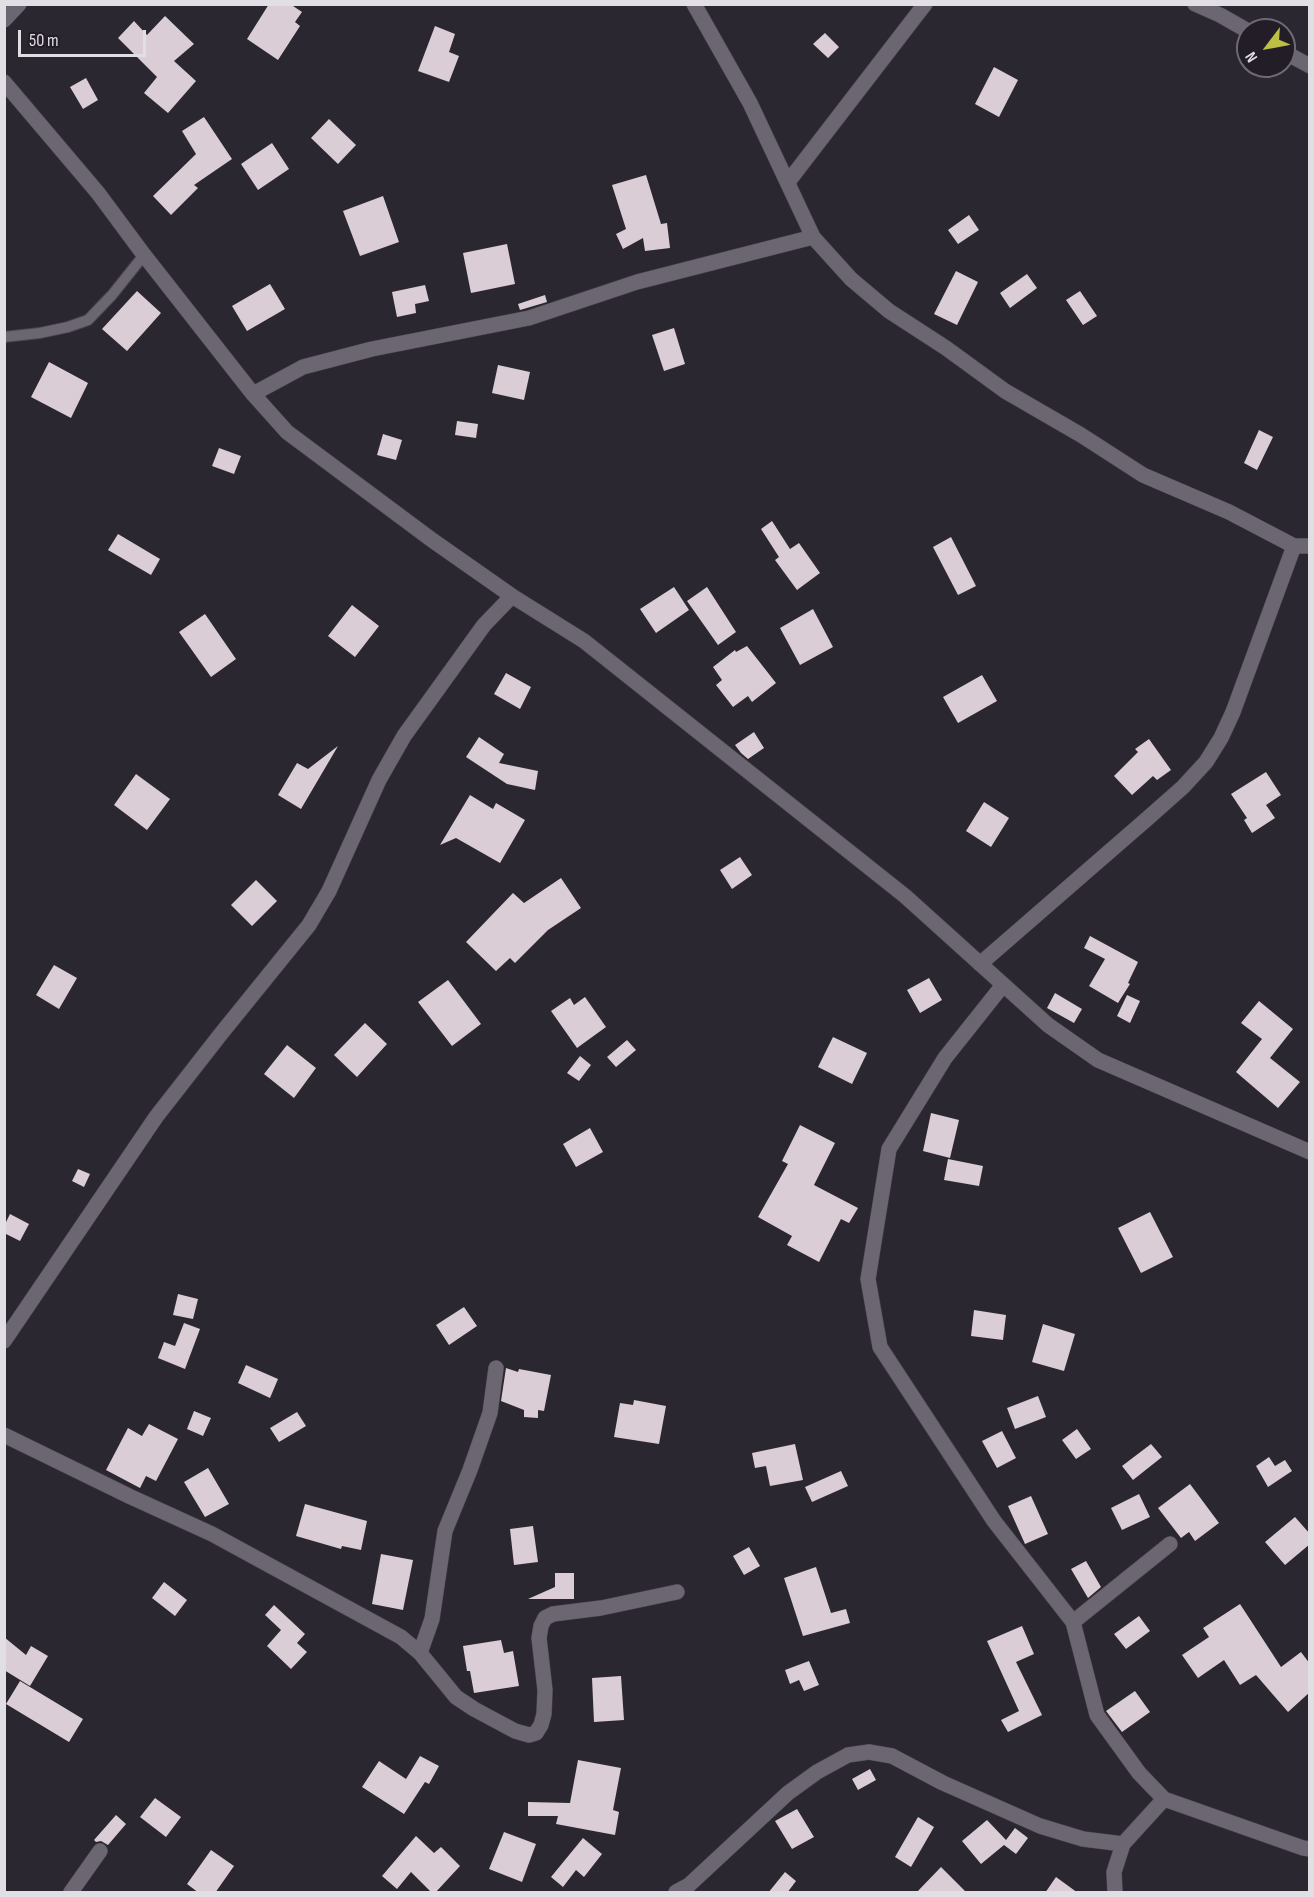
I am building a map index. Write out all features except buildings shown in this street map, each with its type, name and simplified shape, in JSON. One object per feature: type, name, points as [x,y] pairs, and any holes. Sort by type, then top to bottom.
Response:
[{"type":"street","points":[[4,20],[19,4]]},
{"type":"street","points":[[694,4],[750,103],[813,237],[850,279],[1005,391],[1081,435],[1143,475],[1229,512],[1294,546],[1310,546]]},
{"type":"street","points":[[788,182],[925,4]]},
{"type":"street","points":[[1195,4],[1236,25]]},
{"type":"street","points":[[1296,58],[1310,66]]},
{"type":"street","points":[[4,82],[98,193],[253,394],[287,432],[355,484],[512,596],[584,641],[905,896],[1048,1025],[1098,1060],[1310,1152]]},
{"type":"street","points":[[253,394],[303,367],[372,349],[529,318],[637,282],[813,237]]},
{"type":"street","points":[[980,964],[1183,787],[1206,762],[1233,712],[1294,546]]},
{"type":"street","points":[[4,1341],[156,1117],[309,925],[328,891],[379,780],[404,736],[484,625],[512,596]]},
{"type":"street","points":[[1003,985],[945,1058],[890,1149],[868,1279],[880,1347],[994,1521],[1073,1622],[1097,1715],[1139,1773],[1164,1800],[1310,1849]]},
{"type":"street","points":[[420,1653],[432,1619],[444,1531],[470,1470],[490,1413],[496,1368]]},
{"type":"street","points":[[4,1435],[212,1534],[379,1625],[420,1653],[456,1697],[515,1731],[529,1735],[536,1733],[544,1714],[539,1638],[545,1618],[553,1614],[602,1608],[677,1592]]},
{"type":"street","points":[[1073,1622],[1170,1544]]},
{"type":"street","points":[[676,1893],[696,1879],[788,1793],[817,1772],[848,1755],[869,1752],[892,1756],[943,1783],[1040,1826],[1083,1839],[1123,1844]]},
{"type":"street","points":[[1115,1893],[1114,1872],[1123,1844],[1164,1800]]},
{"type":"street","points":[[71,1893],[100,1851]]},
{"type":"lane","points":[[4,337],[40,333],[88,320],[144,255]]}]
